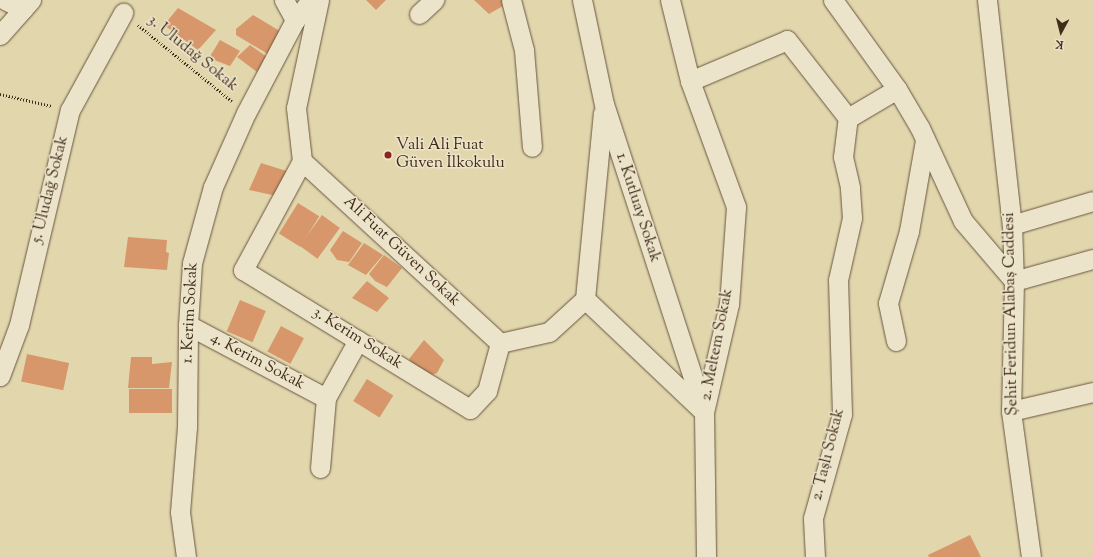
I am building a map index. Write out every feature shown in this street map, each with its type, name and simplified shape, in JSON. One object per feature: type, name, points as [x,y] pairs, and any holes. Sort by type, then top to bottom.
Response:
[{"type":"street","points":[[0,36],[27,5],[5,0]]},
{"type":"street","points":[[284,0],[295,20]]},
{"type":"street","name":"1. Kerim Sokak","points":[[186,557],[180,512],[187,428],[188,325],[192,263],[213,187],[246,113],[295,20],[311,0]]},
{"type":"street","points":[[302,161],[296,108],[318,0]]},
{"type":"street","points":[[420,14],[434,0]]},
{"type":"street","points":[[511,0],[524,50],[532,147]]},
{"type":"street","name":"1. Kutluay Sokak","points":[[582,0],[604,104],[704,412]]},
{"type":"street","name":"2. Meltem Sokak","points":[[670,0],[690,81],[736,208],[729,304],[704,412],[706,557]]},
{"type":"street","points":[[833,0],[897,89],[925,140],[963,221],[1014,281],[1093,259]]},
{"type":"street","name":"Şehit Feridun Alabaş Caddesi","points":[[987,0],[1012,225],[1014,281],[1012,410],[1031,557]]},
{"type":"street","name":"5. Uludağ Sokak","points":[[0,376],[19,325],[70,110],[123,13]]},
{"type":"street","points":[[690,81],[787,40],[848,118],[897,89]]},
{"type":"street","points":[[500,343],[549,332],[585,300],[604,104]]},
{"type":"street","name":"2. Taşlı Sokak","points":[[815,557],[813,518],[842,414],[838,280],[852,218],[850,187],[843,157],[848,118]]},
{"type":"street","points":[[896,341],[888,303],[909,231],[925,140]]},
{"type":"street","name":"3. Kerim Sokak","points":[[302,161],[243,270],[470,409],[487,390],[500,343]]},
{"type":"street","name":"Ali Fuat Güven Sokak","points":[[302,161],[500,343]]},
{"type":"street","points":[[1012,225],[1093,201]]},
{"type":"street","points":[[585,300],[704,412]]},
{"type":"street","name":"4. Kerim Sokak","points":[[188,325],[326,398]]},
{"type":"street","points":[[320,468],[326,398],[358,340]]},
{"type":"street","points":[[1012,410],[1093,392]]},
{"type":"path","name":"3. Uludağ Sokak","points":[[123,13],[246,113]]},
{"type":"path","points":[[0,94],[70,110]]},
{"type":"building","points":[[366,0],[386,0],[376,10]]},
{"type":"building","points":[[474,0],[506,0],[508,3],[489,14]]},
{"type":"building","points":[[178,8],[216,30],[198,50],[164,25]]},
{"type":"building","points":[[253,15],[283,33],[268,54],[236,35],[236,29]]},
{"type":"building","points":[[220,40],[240,51],[230,66],[209,58]]},
{"type":"building","points":[[250,45],[267,57],[257,72],[237,57]]},
{"type":"building","points":[[261,163],[293,173],[281,197],[249,190]]},
{"type":"building","points":[[298,203],[319,216],[300,247],[279,234]]},
{"type":"building","points":[[322,215],[340,228],[317,259],[300,246]]},
{"type":"building","points":[[343,231],[362,243],[349,262],[337,260],[330,250]]},
{"type":"building","points":[[128,237],[167,240],[166,252],[169,253],[167,270],[124,267]]},
{"type":"building","points":[[364,243],[383,255],[366,275],[348,265]]},
{"type":"building","points":[[384,255],[402,268],[387,287],[375,281],[369,274]]},
{"type":"building","points":[[367,281],[389,298],[377,312],[352,298]]},
{"type":"building","points":[[240,300],[266,311],[252,342],[227,331]]},
{"type":"building","points":[[281,326],[304,338],[290,364],[267,352]]},
{"type":"building","points":[[424,340],[444,360],[437,373],[424,378],[409,359]]},
{"type":"building","points":[[27,354],[69,363],[63,390],[21,381]]},
{"type":"building","points":[[131,357],[152,357],[152,364],[172,362],[169,388],[128,388]]},
{"type":"building","points":[[367,379],[393,395],[380,417],[353,401]]},
{"type":"building","points":[[129,389],[172,389],[172,413],[129,413]]},
{"type":"building","points":[[970,535],[981,557],[929,557],[928,555]]},
{"type":"place","name":"Vali Ali Fuat Güven İlkokulu","points":[[388,155]]}]
